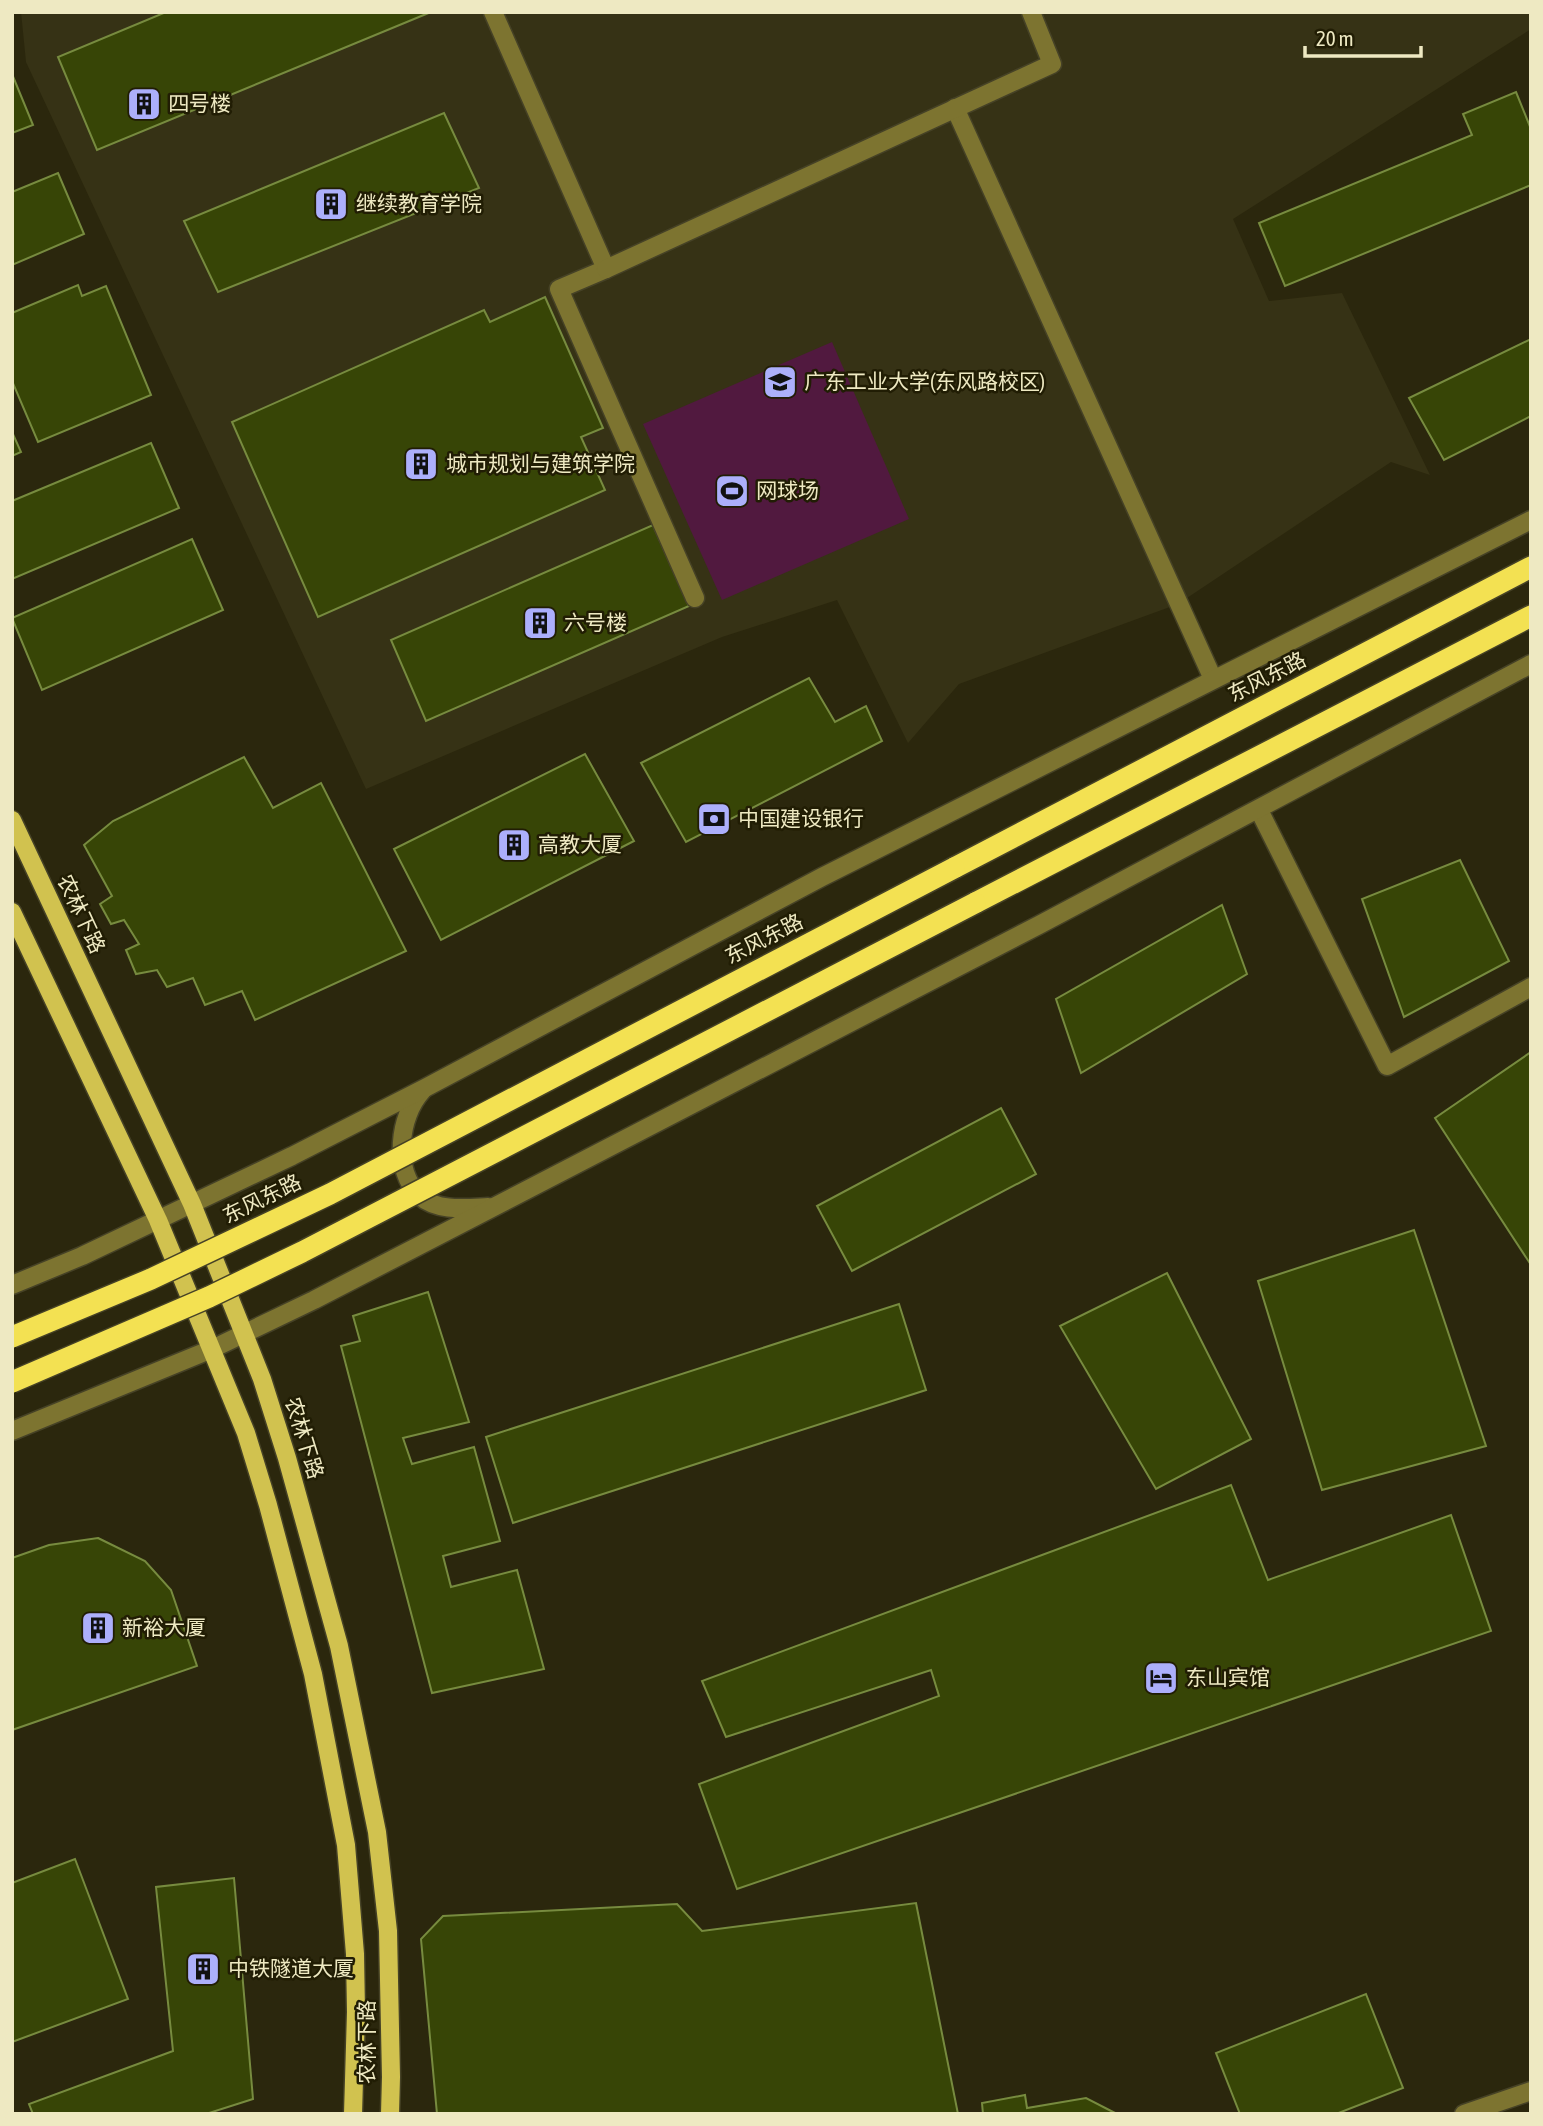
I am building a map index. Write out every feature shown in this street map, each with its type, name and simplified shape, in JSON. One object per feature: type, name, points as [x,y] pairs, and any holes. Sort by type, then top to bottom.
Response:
[{"type":"highway","name":"东风东路","points":[[12,1337],[151,1279],[317,1200],[1531,568]]},
{"type":"highway","points":[[12,1382],[209,1297],[302,1252],[1531,616]]},
{"type":"main road","name":"农林下路","points":[[12,820],[192,1204],[262,1379],[287,1458],[330,1610],[377,1832],[388,1931],[390,2114]]},
{"type":"main road","name":"农林下路","points":[[12,912],[158,1220],[246,1433],[268,1506],[313,1674],[346,1844],[355,1954],[352,2114]]},
{"type":"street","points":[[494,12],[606,269]]},
{"type":"street","points":[[695,598],[559,289],[1052,64],[1031,12]]},
{"type":"street","points":[[955,108],[1213,679]]},
{"type":"street","points":[[12,1285],[82,1256],[192,1204],[425,1088],[822,877],[1531,520]]},
{"type":"street","points":[[12,1431],[244,1334],[1259,810],[1531,664]]},
{"type":"street","points":[[1259,810],[1387,1066],[1531,987]]},
{"type":"street","points":[[425,1088],[410,1109],[402,1132],[405,1166],[410,1182],[419,1196],[432,1203],[460,1208],[492,1207]]},
{"type":"street","points":[[1464,2114],[1531,2091]]},
{"type":"shaded area","name":"广东工业大学(东风路校区)","points":[[21,12],[1531,12],[1531,29],[1233,219],[1269,301],[1342,293],[1430,475],[1391,462],[1178,604],[959,684],[908,743],[837,600],[722,637],[366,789],[26,62]]},
{"type":"shaded area","points":[[832,342],[909,519],[722,600],[643,424]]},
{"type":"building","name":"四号楼","points":[[166,12],[431,12],[97,150],[58,57]]},
{"type":"building","points":[[12,74],[33,125],[12,133]]},
{"type":"building","points":[[1516,92],[1531,129],[1531,185],[1285,286],[1259,223],[1472,135],[1463,114]]},
{"type":"building","name":"继续教育学院","points":[[444,113],[479,188],[218,292],[184,221]]},
{"type":"building","points":[[58,173],[84,234],[12,265],[12,192]]},
{"type":"building","points":[[78,285],[82,296],[106,286],[151,395],[38,442],[12,381],[12,313]]},
{"type":"building","name":"城市规划与建筑学院","points":[[545,297],[603,428],[581,437],[605,490],[318,617],[232,422],[484,310],[490,322]]},
{"type":"building","points":[[1531,339],[1531,416],[1444,460],[1409,398]]},
{"type":"building","points":[[12,432],[21,452],[12,456]]},
{"type":"building","points":[[151,443],[179,508],[12,579],[12,501]]},
{"type":"building","name":"六号楼","points":[[653,525],[689,606],[426,721],[391,640]]},
{"type":"building","points":[[192,539],[223,610],[42,690],[12,618]]},
{"type":"building","points":[[809,678],[835,722],[866,706],[882,741],[686,842],[641,763]]},
{"type":"building","name":"高教大厦","points":[[585,754],[634,841],[441,940],[394,849]]},
{"type":"building","points":[[244,757],[273,808],[321,783],[406,951],[255,1020],[242,991],[205,1005],[193,978],[167,987],[157,970],[136,974],[126,950],[139,944],[124,920],[111,924],[100,904],[112,896],[84,845],[113,821]]},
{"type":"building","points":[[1460,860],[1509,961],[1404,1017],[1362,899]]},
{"type":"building","points":[[1222,905],[1247,974],[1081,1073],[1056,999]]},
{"type":"building","points":[[1531,1052],[1531,1265],[1435,1118]]},
{"type":"building","points":[[1001,1108],[1036,1174],[852,1271],[817,1206]]},
{"type":"building","points":[[1414,1230],[1486,1446],[1322,1490],[1258,1281]]},
{"type":"building","points":[[1167,1273],[1251,1439],[1156,1489],[1060,1326]]},
{"type":"building","points":[[428,1292],[469,1422],[403,1438],[412,1464],[474,1447],[500,1541],[443,1556],[451,1587],[517,1570],[544,1669],[432,1693],[341,1346],[360,1341],[353,1316]]},
{"type":"building","points":[[899,1304],[926,1390],[513,1523],[486,1437]]},
{"type":"building","points":[[1231,1485],[1268,1580],[1451,1515],[1491,1631],[737,1889],[699,1784],[939,1696],[931,1670],[726,1737],[702,1681]]},
{"type":"building","name":"新裕大厦","points":[[98,1538],[145,1561],[171,1590],[197,1666],[12,1730],[12,1558],[49,1545]]},
{"type":"building","points":[[75,1859],[128,1999],[12,2042],[12,1883]]},
{"type":"building","name":"中铁隧道大厦","points":[[234,1878],[253,2099],[206,2114],[33,2114],[29,2104],[173,2051],[156,1887]]},
{"type":"building","points":[[916,1903],[958,2114],[437,2114],[421,1939],[443,1916],[677,1904],[702,1931]]},
{"type":"building","points":[[1366,1994],[1403,2088],[1336,2114],[1240,2114],[1216,2053]]},
{"type":"building","points":[[1025,2095],[1027,2108],[1086,2098],[1117,2114],[983,2114],[982,2103]]},
{"type":"place","name":"四号楼","points":[[144,104]]},
{"type":"place","name":"继续教育学院","points":[[331,204]]},
{"type":"place","name":"广东工业大学(东风路校区)","points":[[780,382]]},
{"type":"place","name":"城市规划与建筑学院","points":[[421,464]]},
{"type":"place","name":"网球场","points":[[732,491]]},
{"type":"place","name":"六号楼","points":[[540,623]]},
{"type":"place","name":"中国建设银行","points":[[714,819]]},
{"type":"place","name":"高教大厦","points":[[514,845]]},
{"type":"place","name":"新裕大厦","points":[[98,1628]]},
{"type":"place","name":"东山宾馆","points":[[1161,1678]]},
{"type":"place","name":"中铁隧道大厦","points":[[203,1969]]}]
